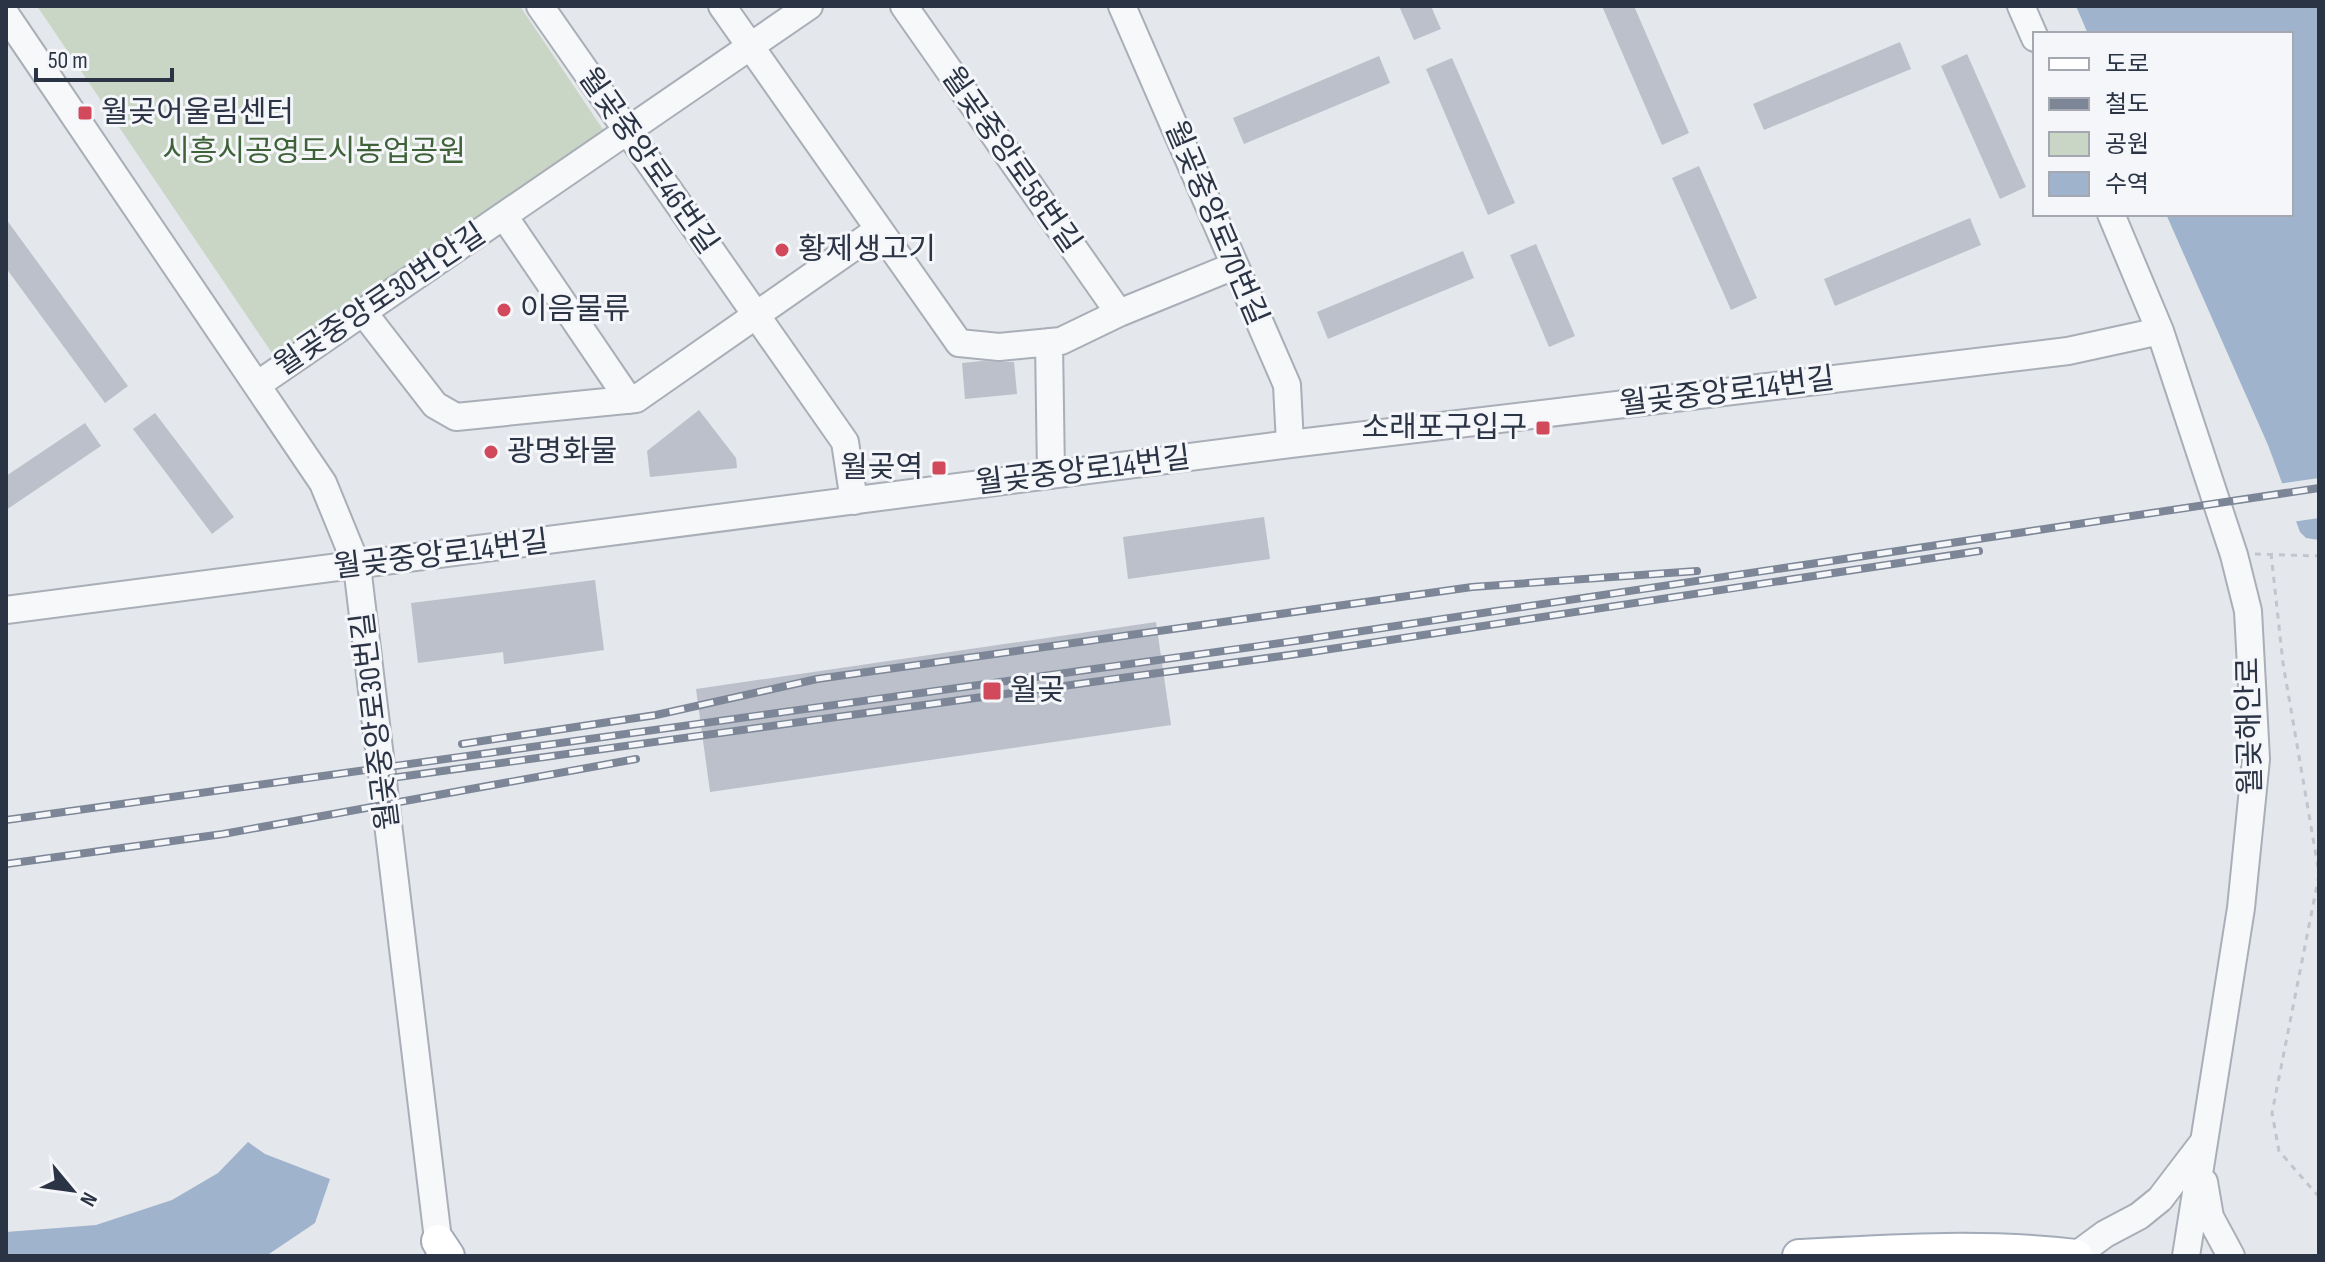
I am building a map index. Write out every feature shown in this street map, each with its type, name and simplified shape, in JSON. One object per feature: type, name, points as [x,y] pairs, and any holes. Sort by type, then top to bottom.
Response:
[{"type":"main road","points":[[1799,1256],[1924,1249],[2044,1252],[2076,1256]]},
{"type":"street","name":"월곶중앙로46번길","points":[[540,6],[845,442],[854,501]]},
{"type":"street","points":[[722,6],[959,343],[999,347],[1061,341],[1119,313],[1234,266]]},
{"type":"street","name":"월곶중앙로30번안길","points":[[257,385],[809,6]]},
{"type":"street","name":"월곶중앙로58번길","points":[[904,6],[1119,313]]},
{"type":"street","name":"월곶중앙로70번길","points":[[1122,6],[1287,385],[1290,444]]},
{"type":"street","points":[[2021,6],[2033,33]]},
{"type":"street","name":"월곶중앙로30번길","points":[[6,15],[323,483],[357,566],[440,1252]]},
{"type":"street","name":"월곶중앙로30번안길","points":[[504,216],[629,400]]},
{"type":"street","name":"월곶해안로","points":[[2112,216],[2160,331],[2234,555],[2248,611],[2256,759],[2241,908],[2186,1256]]},
{"type":"street","points":[[363,312],[435,405],[456,417],[636,399],[878,230]]},
{"type":"street","name":"월곶중앙로14번길","points":[[6,610],[1290,444],[2068,351],[2160,331]]},
{"type":"street","points":[[1049,342],[1051,475]]},
{"type":"street","points":[[2076,1256],[2160,1199],[2203,1150]]},
{"type":"street","points":[[2203,1150],[2210,1217],[2231,1256]]},
{"type":"path","points":[[2271,553],[2283,663],[2319,874],[2272,1113],[2279,1151],[2319,1197]]},
{"type":"path","points":[[2234,555],[2271,553],[2319,556]]},
{"type":"green space","name":"시흥시공영도시농업공원","points":[[37,6],[520,6],[604,131],[274,356]]},
{"type":"water","points":[[2076,6],[2319,6],[2319,540],[2306,538],[2300,532],[2268,445],[2167,216],[2293,216],[2293,32],[2087,32]]},
{"type":"water","points":[[248,1142],[265,1154],[330,1179],[315,1223],[266,1256],[6,1256],[6,1232],[96,1225],[172,1200],[218,1173]]},
{"type":"pier","points":[[2319,478],[2319,518],[2292,522],[2278,484]]},
{"type":"building","points":[[1399,6],[1431,6],[1441,29],[1414,40]]},
{"type":"building","points":[[1602,6],[1634,6],[1689,133],[1662,145]]},
{"type":"building","points":[[1900,42],[1911,69],[1764,130],[1753,104]]},
{"type":"building","points":[[1967,54],[2026,187],[2000,199],[1941,66]]},
{"type":"building","points":[[1379,56],[1390,83],[1244,144],[1233,118]]},
{"type":"building","points":[[1452,58],[1515,203],[1488,215],[1426,69]]},
{"type":"building","points":[[1699,166],[1757,298],[1731,310],[1672,178]]},
{"type":"building","points":[[1970,218],[1981,245],[1835,306],[1824,279]]},
{"type":"building","points":[[6,219],[128,386],[105,403],[6,268]]},
{"type":"building","points":[[1536,244],[1575,336],[1549,347],[1510,255]]},
{"type":"building","points":[[1463,251],[1474,278],[1328,339],[1317,312]]},
{"type":"building","points":[[1014,362],[1017,394],[965,399],[962,363]]},
{"type":"building","points":[[699,410],[736,458],[737,468],[650,477],[647,451]]},
{"type":"building","points":[[155,413],[234,517],[212,534],[133,429]]},
{"type":"building","points":[[85,423],[101,446],[6,510],[6,476]]},
{"type":"building","points":[[1264,517],[1270,559],[1128,579],[1123,537]]},
{"type":"building","points":[[595,580],[604,650],[504,664],[503,652],[418,663],[411,603]]},
{"type":"building","points":[[1156,622],[1171,725],[710,792],[696,689]]},
{"type":"railway","points":[[6,820],[1302,640],[2319,488]]},
{"type":"railway","points":[[391,778],[1304,653],[1979,551]]},
{"type":"railway","points":[[462,744],[656,715],[817,679],[1472,587],[1697,571]]},
{"type":"railway","points":[[6,864],[223,834],[636,759]]},
{"type":"place","name":"월곶어울림센터","points":[[85,113]]},
{"type":"place","name":"황제생고기","points":[[782,250]]},
{"type":"place","name":"이음물류","points":[[504,310]]},
{"type":"place","name":"소래포구입구","points":[[1543,428]]},
{"type":"place","name":"광명화물","points":[[491,452]]},
{"type":"place","name":"월곶역","points":[[939,468]]},
{"type":"place","name":"월곶","points":[[992,691]]}]
